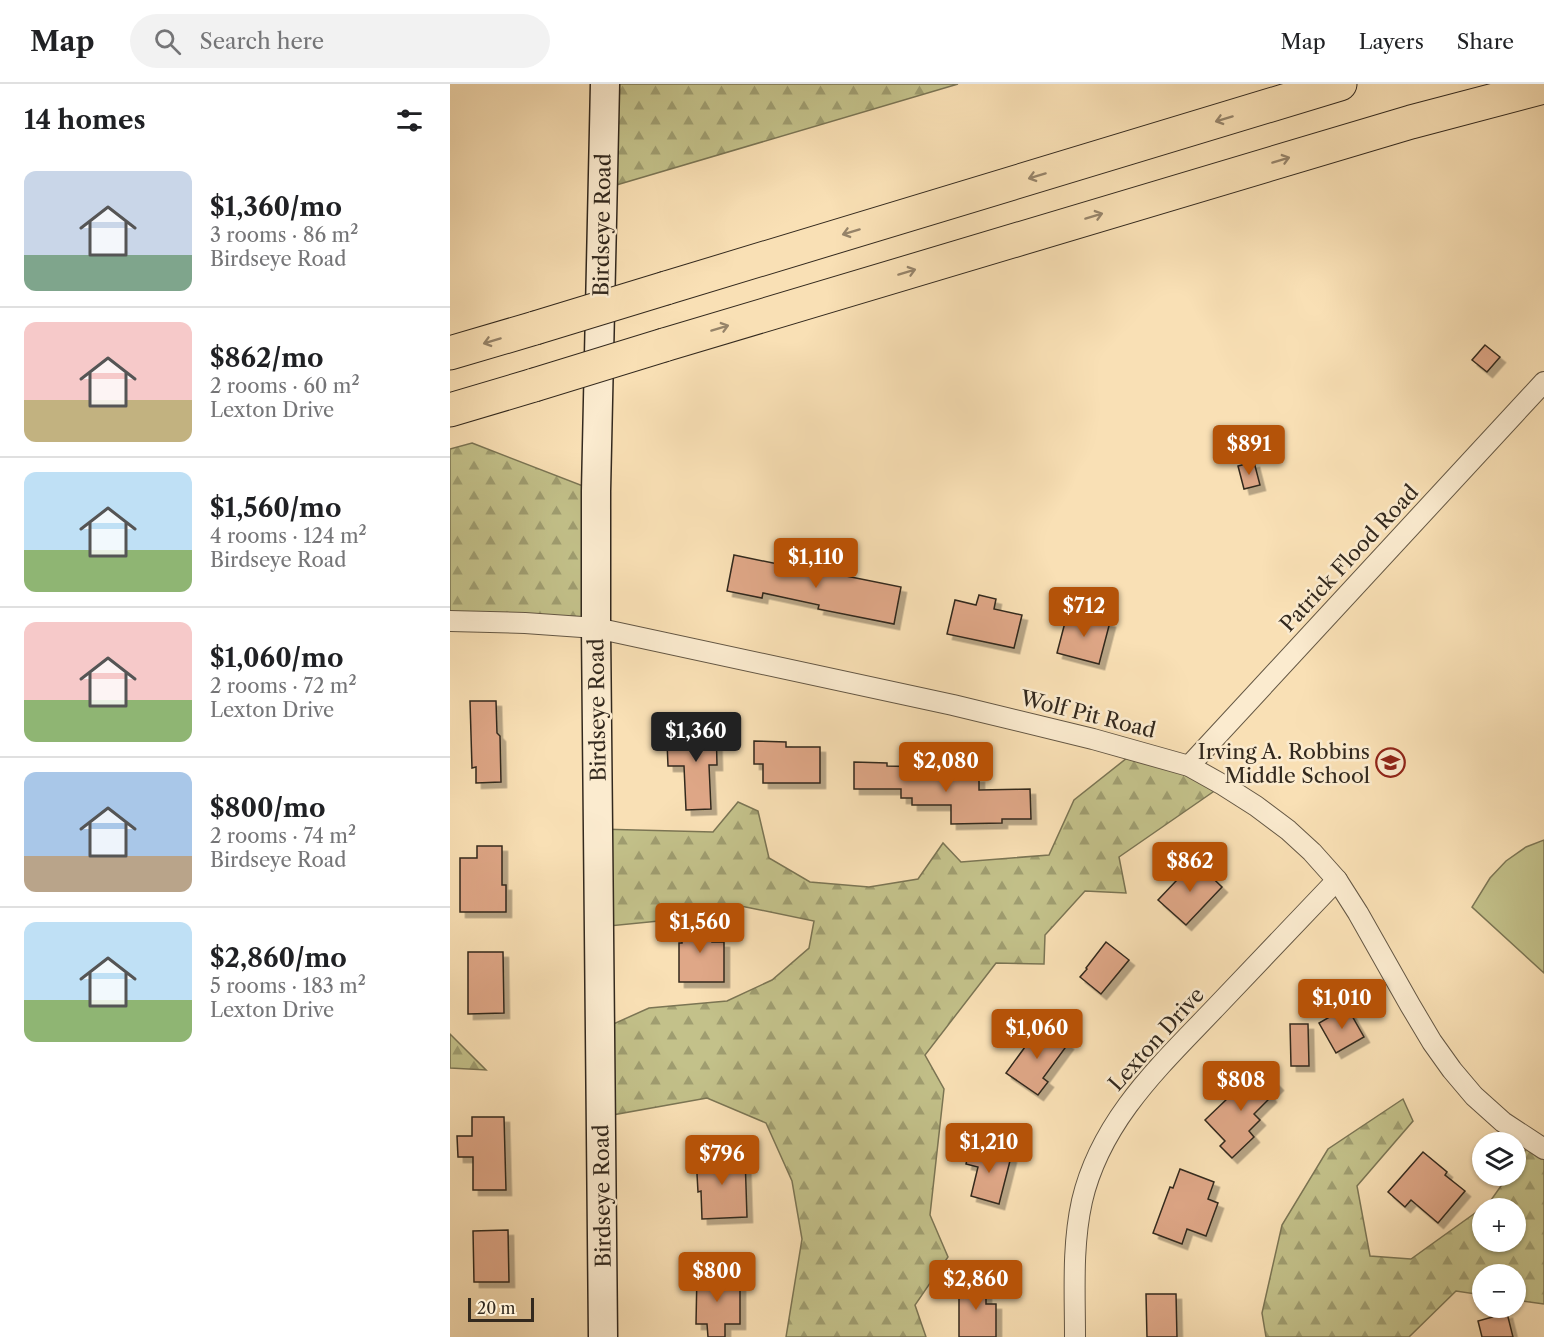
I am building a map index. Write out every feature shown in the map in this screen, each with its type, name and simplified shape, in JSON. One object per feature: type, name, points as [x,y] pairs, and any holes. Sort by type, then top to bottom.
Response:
[{"type":"highway","points":[[450,353],[1340,84]]},
{"type":"highway","points":[[450,410],[1411,122],[1544,87]]},
{"type":"main road","name":"Birdseye Road","points":[[603,1337],[596,628],[605,84]]},
{"type":"street","name":"Patrick Flood Road","points":[[1189,766],[1544,382]]},
{"type":"street","name":"Wolf Pit Road","points":[[450,621],[596,628],[954,705],[1094,739],[1189,766],[1256,806],[1312,852],[1337,880],[1432,1042],[1452,1070],[1474,1096],[1503,1122],[1544,1149]]},
{"type":"street","name":"Lexton Drive","points":[[1075,1337],[1076,1235],[1082,1200],[1106,1137],[1149,1078],[1337,880]]},
{"type":"green space","points":[[605,84],[958,84],[603,189]]},
{"type":"green space","points":[[472,443],[596,491],[596,628],[450,621],[450,449]]},
{"type":"green space","points":[[1137,750],[1223,785],[1119,857],[1126,893],[1085,891],[1045,935],[1044,964],[996,963],[925,1055],[944,1089],[930,1215],[948,1257],[915,1305],[926,1337],[786,1337],[802,1239],[792,1181],[766,1123],[707,1098],[601,1117],[600,1030],[649,1008],[727,1001],[772,980],[809,948],[814,921],[731,904],[659,921],[599,927],[598,829],[713,832],[738,802],[758,811],[769,858],[810,882],[869,887],[918,879],[943,843],[961,862],[1049,855],[1074,800]]},
{"type":"green space","points":[[1544,840],[1544,973],[1472,907],[1490,878],[1506,861],[1526,847]]},
{"type":"green space","points":[[450,1034],[486,1070],[450,1068]]},
{"type":"green space","points":[[1403,1099],[1413,1121],[1357,1186],[1370,1256],[1411,1259],[1472,1215],[1472,1252],[1526,1252],[1526,1198],[1493,1198],[1501,1186],[1526,1186],[1526,1149],[1531,1142],[1544,1149],[1544,1304],[1526,1302],[1526,1264],[1472,1264],[1472,1293],[1456,1291],[1409,1337],[1266,1337],[1262,1313],[1282,1225],[1328,1149]]},
{"type":"building","points":[[1485,345],[1500,357],[1487,372],[1472,360]]},
{"type":"building","points":[[1254,462],[1260,485],[1244,489],[1238,466]]},
{"type":"building","points":[[734,555],[901,587],[894,624],[818,609],[819,605],[763,593],[762,598],[727,591]]},
{"type":"building","points":[[979,595],[996,599],[994,609],[1022,615],[1014,648],[947,634],[955,600],[976,605]]},
{"type":"building","points":[[1068,611],[1110,622],[1099,664],[1057,653]]},
{"type":"building","points":[[470,701],[496,701],[497,733],[500,736],[501,782],[476,783],[476,767],[472,768]]},
{"type":"building","points":[[716,723],[717,765],[709,765],[711,809],[686,810],[684,766],[668,766],[667,742],[688,741],[688,724]]},
{"type":"building","points":[[754,741],[786,742],[786,747],[820,747],[820,783],[763,783],[763,764],[754,764]]},
{"type":"building","points":[[854,762],[925,767],[925,778],[979,777],[979,790],[1030,789],[1031,819],[1002,819],[1002,823],[951,824],[951,805],[912,805],[912,798],[901,798],[901,789],[854,789]]},
{"type":"building","points":[[477,846],[502,846],[502,885],[506,885],[506,912],[460,912],[460,858],[477,858]]},
{"type":"building","points":[[1195,861],[1222,887],[1186,925],[1158,900]]},
{"type":"building","points":[[682,921],[712,921],[712,942],[724,942],[724,982],[679,982],[679,943],[682,943]]},
{"type":"building","points":[[1106,942],[1129,960],[1101,994],[1080,977]]},
{"type":"building","points":[[468,952],[503,952],[504,1013],[468,1014]]},
{"type":"building","points":[[1347,1007],[1364,1037],[1336,1053],[1319,1023]]},
{"type":"building","points":[[1290,1024],[1308,1024],[1309,1066],[1291,1066]]},
{"type":"building","points":[[1041,1025],[1068,1044],[1043,1078],[1048,1082],[1038,1095],[1006,1073]]},
{"type":"building","points":[[1261,1068],[1278,1085],[1269,1094],[1271,1097],[1254,1114],[1260,1120],[1249,1131],[1254,1137],[1232,1158],[1220,1146],[1225,1141],[1205,1120],[1247,1076],[1250,1079]]},
{"type":"building","points":[[472,1117],[504,1117],[506,1190],[473,1190],[473,1157],[458,1157],[457,1136],[472,1136]]},
{"type":"building","points":[[970,1147],[1011,1157],[999,1204],[971,1196],[978,1167],[966,1164]]},
{"type":"building","points":[[1423,1152],[1447,1172],[1445,1175],[1465,1191],[1438,1223],[1411,1200],[1405,1207],[1388,1192]]},
{"type":"building","points":[[730,1154],[730,1157],[745,1156],[747,1217],[702,1219],[696,1156]]},
{"type":"building","points":[[1180,1169],[1214,1182],[1208,1199],[1218,1203],[1206,1236],[1187,1229],[1182,1244],[1153,1233],[1170,1187],[1173,1188]]},
{"type":"building","points":[[508,1230],[509,1282],[474,1282],[473,1231]]},
{"type":"building","points":[[697,1272],[727,1272],[727,1285],[740,1285],[740,1324],[725,1324],[725,1337],[708,1337],[707,1324],[696,1324]]},
{"type":"building","points":[[959,1280],[986,1280],[986,1304],[996,1304],[996,1337],[959,1337]]},
{"type":"building","points":[[1146,1294],[1176,1294],[1177,1337],[1147,1337]]},
{"type":"building","points":[[1489,1318],[1508,1318],[1513,1337],[1482,1337],[1478,1321]]},
{"type":"place","name":"Irving A. Robbins Middle School","points":[[1391,763]]}]
